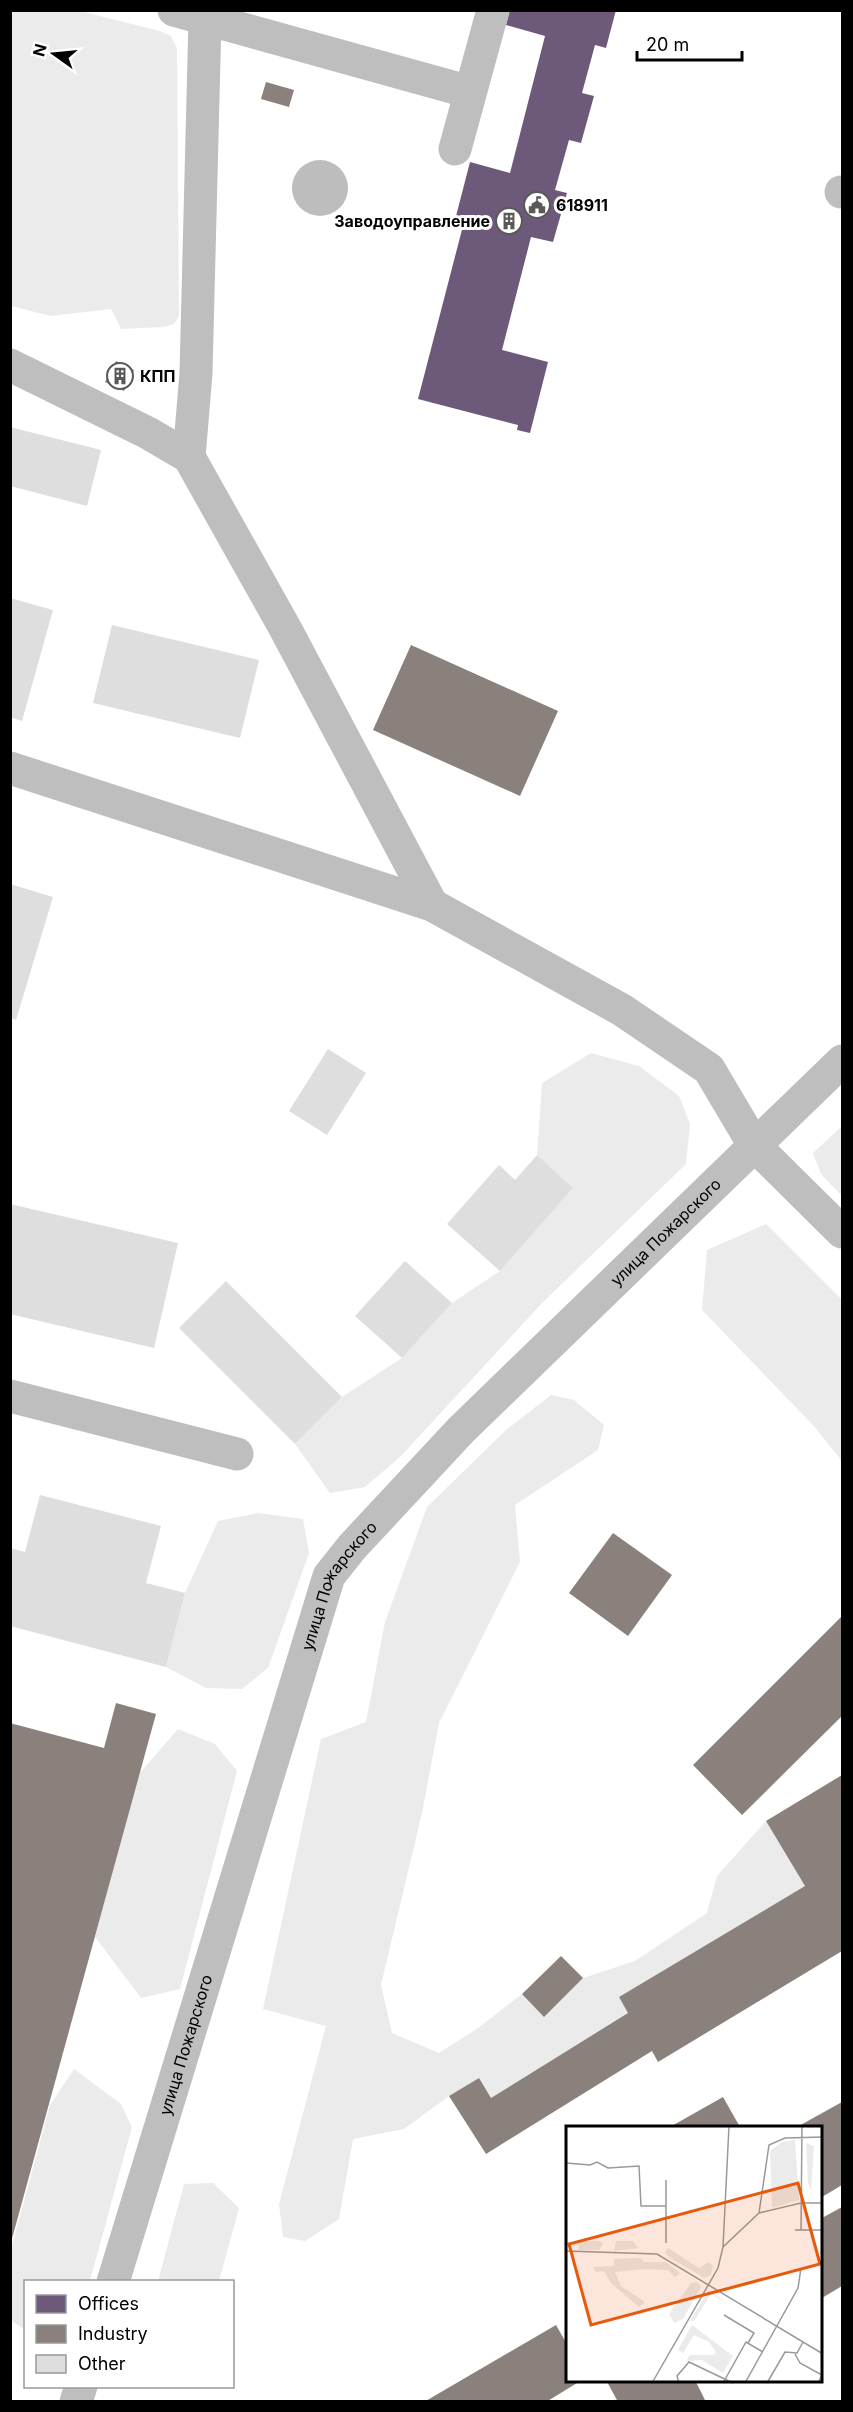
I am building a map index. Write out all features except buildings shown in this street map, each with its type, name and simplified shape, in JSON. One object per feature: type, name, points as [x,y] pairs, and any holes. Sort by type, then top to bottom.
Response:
[{"type":"street","points":[[455,149],[493,10]]},
{"type":"street","points":[[189,457],[196,373],[196,13],[470,92]]},
{"type":"street","points":[[10,365],[148,433],[189,457],[285,628],[432,905]]},
{"type":"street","points":[[10,768],[432,905],[621,1010],[709,1069],[754,1144],[843,1232]]},
{"type":"street","name":"улица Пожарского","points":[[114,2280],[329,1576],[352,1547],[461,1430],[754,1144],[843,1061]]},
{"type":"street","points":[[10,1396],[237,1454]]},
{"type":"shaded area","points":[[11,10],[80,11],[160,31],[171,36],[177,48],[179,316],[174,324],[164,327],[121,329],[111,309],[51,316],[11,306]]},
{"type":"shaded area","points":[[314,160],[326,160],[336,164],[344,172],[348,188],[344,204],[336,212],[326,216],[314,216],[304,212],[296,204],[292,194],[292,182],[296,172],[304,164]]},
{"type":"shaded area","points":[[591,1053],[639,1066],[679,1096],[690,1124],[686,1164],[541,1304],[401,1456],[365,1487],[330,1493],[295,1444],[342,1397],[402,1358],[452,1303],[500,1271],[573,1188],[537,1155],[542,1083]]},
{"type":"shaded area","points":[[842,1126],[842,1196],[821,1174],[813,1153]]},
{"type":"shaded area","points":[[766,1224],[842,1300],[842,1461],[813,1425],[702,1310],[707,1250]]},
{"type":"shaded area","points":[[551,1395],[574,1400],[604,1425],[598,1450],[515,1505],[520,1562],[439,1723],[422,1813],[381,1985],[392,2033],[439,2053],[478,2028],[522,1994],[544,2016],[583,1978],[635,1961],[707,1913],[717,1876],[766,1821],[805,1886],[619,1997],[628,2013],[491,2098],[479,2078],[449,2096],[404,2129],[353,2139],[339,2219],[305,2241],[283,2237],[279,2204],[326,2026],[263,2009],[321,1739],[366,1722],[385,1622],[427,1507],[506,1430]]},
{"type":"shaded area","points":[[258,1513],[303,1519],[309,1553],[268,1668],[242,1689],[206,1688],[166,1667],[185,1593],[218,1521]]},
{"type":"shaded area","points":[[178,1729],[215,1744],[237,1771],[180,1989],[141,1998],[95,1937],[139,1774]]},
{"type":"shaded area","points":[[74,2069],[121,2104],[132,2127],[90,2280],[24,2280],[24,2329],[11,2320],[11,2249],[50,2105]]},
{"type":"shaded area","points":[[213,2183],[239,2208],[219,2280],[158,2280],[184,2184]]},
{"type":"place","name":"618911","points":[[537,205]]},
{"type":"place","name":"Заводоуправление","points":[[509,221]]},
{"type":"place","name":"КПП","points":[[120,376]]}]
